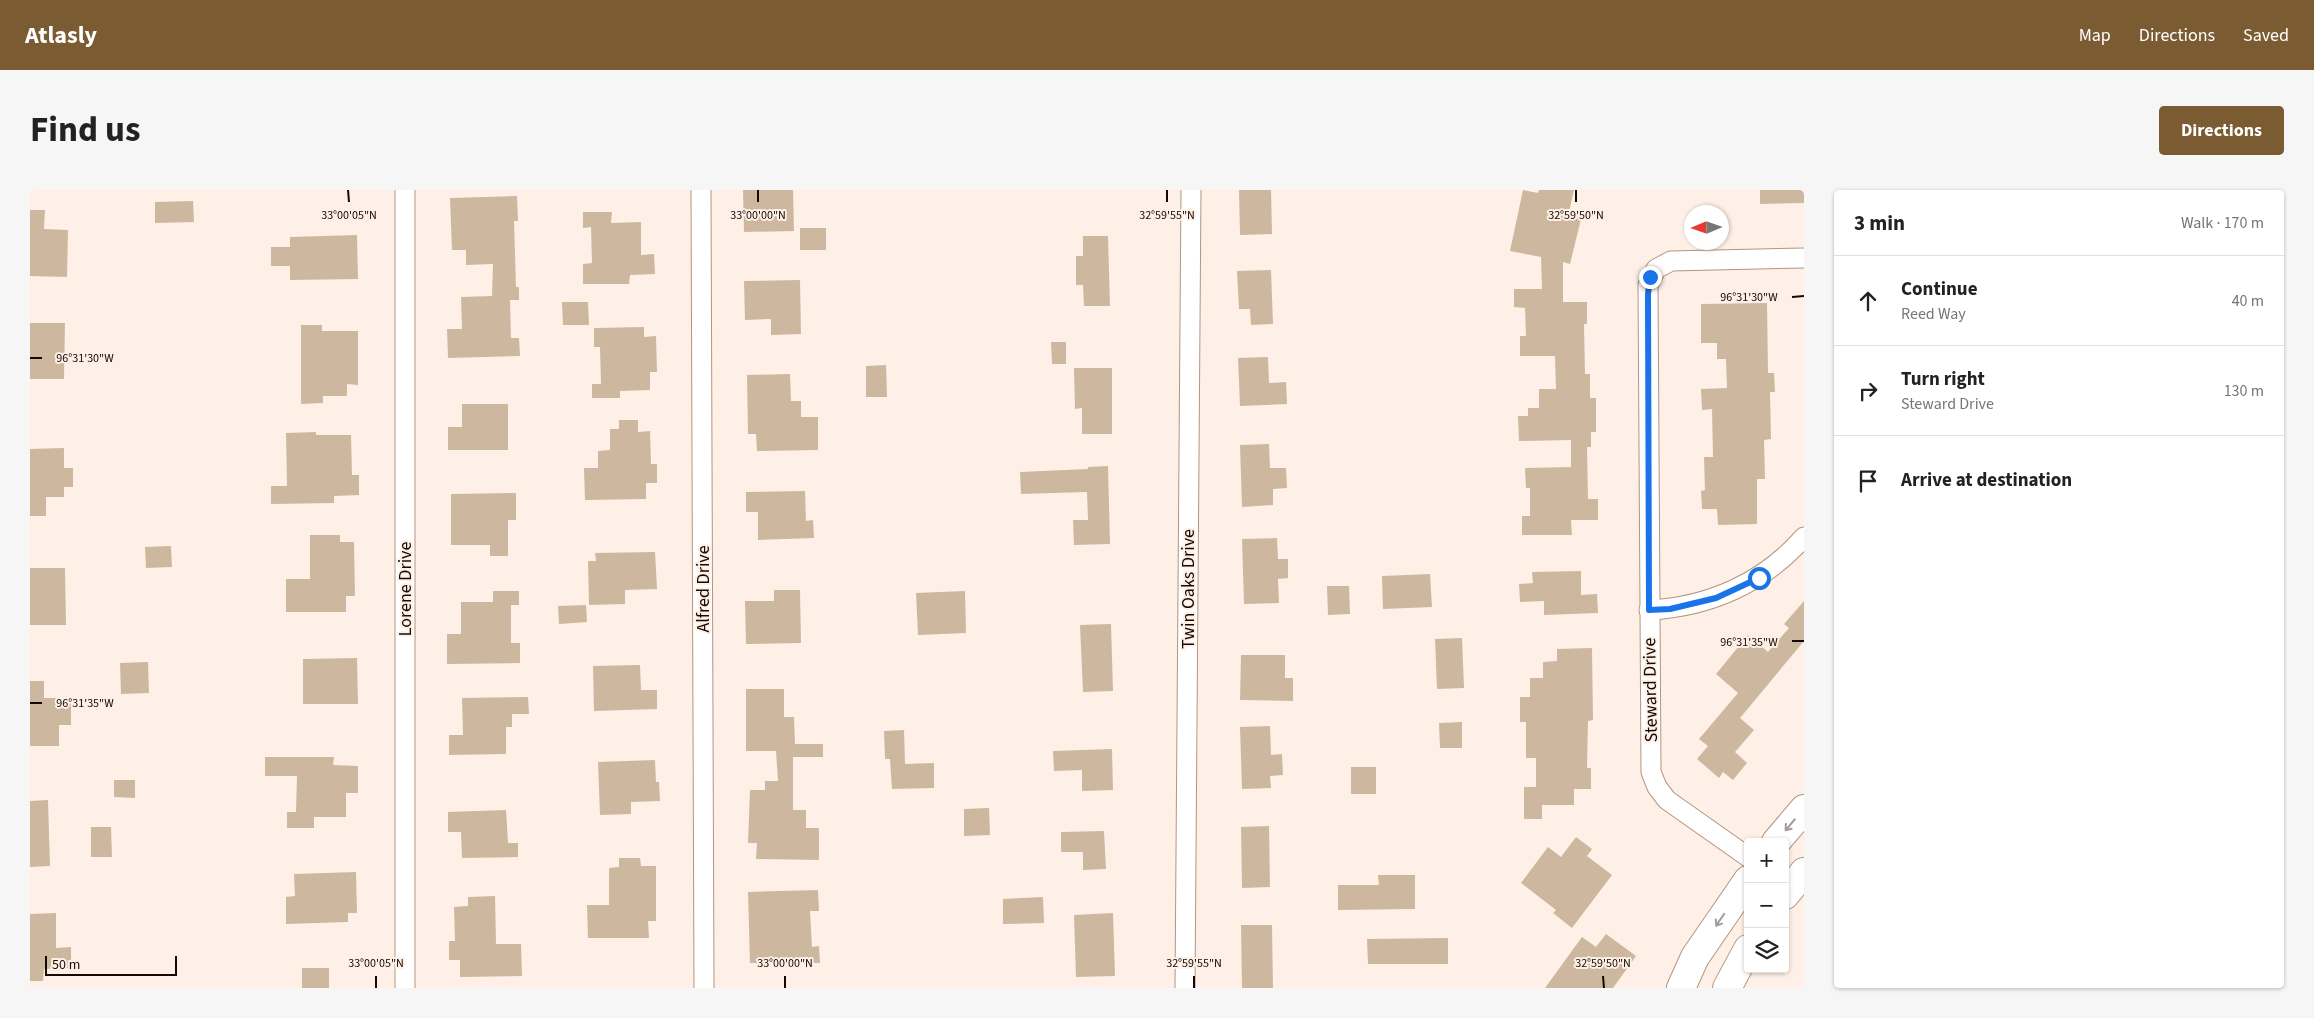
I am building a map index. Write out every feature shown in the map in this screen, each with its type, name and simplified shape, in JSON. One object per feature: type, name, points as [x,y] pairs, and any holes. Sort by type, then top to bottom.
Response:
[{"type":"main road","points":[[1779,838],[1804,809]]},
{"type":"main road","points":[[1789,890],[1804,872]]},
{"type":"main road","points":[[1681,988],[1695,957],[1746,883]]},
{"type":"main road","points":[[1727,988],[1744,956]]},
{"type":"street","name":"Lorene Drive","points":[[405,190],[405,988]]},
{"type":"street","name":"Alfred Drive","points":[[701,190],[704,988]]},
{"type":"street","name":"Twin Oaks Drive","points":[[1185,988],[1190,190]]},
{"type":"street","name":"Steward Drive","points":[[1744,854],[1668,800],[1657,787],[1651,772],[1648,294],[1650,277],[1663,264],[1671,261],[1804,258]]},
{"type":"street","points":[[1649,610],[1670,609],[1716,598],[1759,578],[1804,537]]},
{"type":"building","points":[[743,190],[793,190],[794,231],[744,232]]},
{"type":"building","points":[[1239,190],[1271,190],[1272,234],[1240,235]]},
{"type":"building","points":[[1523,190],[1538,193],[1539,190],[1574,190],[1569,212],[1582,215],[1570,264],[1563,262],[1563,302],[1587,302],[1587,324],[1584,324],[1585,374],[1590,374],[1590,398],[1596,398],[1596,432],[1591,432],[1591,447],[1587,447],[1588,499],[1598,499],[1598,520],[1571,520],[1572,535],[1522,535],[1522,516],[1530,516],[1530,488],[1526,488],[1525,468],[1571,467],[1571,440],[1519,441],[1518,416],[1528,416],[1528,408],[1539,408],[1539,389],[1556,389],[1555,356],[1520,356],[1520,336],[1526,336],[1525,308],[1514,307],[1514,289],[1542,289],[1541,257],[1510,251]]},
{"type":"building","points":[[1760,190],[1804,190],[1804,203],[1760,204]]},
{"type":"building","points":[[517,196],[518,221],[514,221],[516,287],[519,287],[519,300],[510,300],[511,338],[519,338],[520,356],[448,358],[447,329],[462,329],[461,297],[492,296],[493,264],[466,265],[466,250],[452,250],[450,198]]},
{"type":"building","points":[[193,201],[194,222],[155,223],[155,202]]},
{"type":"building","points":[[30,210],[45,210],[44,229],[68,230],[67,277],[30,276]]},
{"type":"building","points":[[583,212],[612,212],[611,223],[641,222],[641,255],[654,254],[655,274],[630,275],[629,284],[583,284],[583,264],[592,263],[591,227],[583,228]]},
{"type":"building","points":[[800,228],[826,228],[826,250],[800,250]]},
{"type":"building","points":[[357,235],[358,279],[290,280],[290,266],[271,266],[271,247],[290,247],[290,237]]},
{"type":"building","points":[[1083,236],[1108,236],[1110,306],[1084,306],[1083,285],[1076,285],[1076,256],[1083,256]]},
{"type":"building","points":[[1271,270],[1273,324],[1251,325],[1250,309],[1239,309],[1237,271]]},
{"type":"building","points":[[800,280],[801,334],[771,335],[771,319],[745,320],[744,281]]},
{"type":"building","points":[[562,302],[588,302],[589,325],[563,325]]},
{"type":"building","points":[[1767,303],[1768,373],[1774,373],[1775,392],[1770,392],[1771,439],[1764,440],[1765,479],[1757,479],[1757,524],[1718,525],[1717,509],[1702,509],[1701,491],[1705,490],[1704,457],[1713,457],[1712,409],[1702,410],[1701,389],[1727,388],[1726,359],[1717,359],[1717,343],[1701,343],[1701,304]]},
{"type":"building","points":[[30,323],[65,323],[64,379],[30,379]]},
{"type":"building","points":[[301,325],[322,325],[322,331],[358,331],[358,385],[347,384],[347,396],[323,396],[323,403],[301,404]]},
{"type":"building","points":[[644,327],[644,337],[656,336],[657,372],[650,372],[650,390],[620,391],[620,398],[592,398],[592,384],[601,384],[600,347],[594,347],[594,328]]},
{"type":"building","points":[[1051,342],[1066,342],[1066,364],[1052,364]]},
{"type":"building","points":[[1268,357],[1269,383],[1286,382],[1287,404],[1240,406],[1238,358]]},
{"type":"building","points":[[886,365],[887,397],[866,397],[866,366]]},
{"type":"building","points":[[1074,368],[1112,368],[1112,434],[1082,434],[1082,408],[1075,409]]},
{"type":"building","points":[[790,374],[791,401],[801,401],[801,417],[818,417],[818,450],[757,451],[756,434],[748,434],[747,375]]},
{"type":"building","points":[[462,404],[508,404],[508,450],[448,450],[448,427],[462,427]]},
{"type":"building","points":[[619,420],[638,420],[638,432],[650,431],[651,464],[657,464],[657,483],[646,483],[646,499],[585,500],[584,468],[598,468],[598,451],[610,450],[610,429],[619,429]]},
{"type":"building","points":[[316,432],[316,435],[351,435],[352,475],[359,475],[359,495],[334,496],[334,503],[271,504],[271,486],[287,486],[286,433]]},
{"type":"building","points":[[1269,444],[1270,468],[1286,468],[1287,488],[1273,489],[1273,505],[1242,507],[1240,445]]},
{"type":"building","points":[[64,448],[64,468],[73,468],[73,487],[64,487],[64,497],[46,497],[46,516],[30,516],[30,449]]},
{"type":"building","points":[[1108,466],[1110,544],[1074,545],[1073,520],[1088,520],[1087,492],[1021,494],[1020,472],[1088,469],[1088,467]]},
{"type":"building","points":[[805,491],[806,521],[813,520],[814,538],[758,540],[758,512],[746,512],[746,492]]},
{"type":"building","points":[[516,493],[516,520],[508,520],[508,556],[490,556],[490,545],[451,545],[451,494]]},
{"type":"building","points":[[310,535],[340,535],[340,542],[354,542],[355,596],[346,596],[346,612],[286,612],[286,579],[310,579]]},
{"type":"building","points":[[1277,538],[1278,559],[1288,559],[1288,578],[1278,579],[1279,603],[1244,604],[1242,539]]},
{"type":"building","points":[[171,546],[172,567],[146,568],[145,547]]},
{"type":"building","points":[[655,552],[657,589],[625,590],[625,604],[589,605],[588,561],[596,561],[595,553]]},
{"type":"building","points":[[30,568],[65,568],[66,625],[30,625]]},
{"type":"building","points":[[1581,571],[1581,595],[1597,594],[1598,613],[1544,615],[1544,601],[1520,602],[1519,584],[1533,583],[1532,572]]},
{"type":"building","points":[[1430,574],[1432,607],[1383,609],[1382,576]]},
{"type":"building","points":[[1327,586],[1349,586],[1350,614],[1328,615]]},
{"type":"building","points":[[774,590],[800,590],[801,643],[746,644],[745,601],[774,601]]},
{"type":"building","points":[[493,591],[519,591],[519,605],[511,605],[511,643],[520,643],[520,663],[447,664],[447,634],[461,634],[461,602],[493,602]]},
{"type":"building","points":[[965,591],[966,633],[918,635],[916,593]]},
{"type":"building","points":[[1804,601],[1804,641],[1740,718],[1754,730],[1735,752],[1747,763],[1733,780],[1723,772],[1719,778],[1697,759],[1708,746],[1699,739],[1738,693],[1716,674],[1748,635],[1768,652],[1789,628],[1784,624]]},
{"type":"building","points":[[586,605],[587,622],[559,624],[558,606]]},
{"type":"building","points":[[1111,624],[1113,691],[1083,692],[1080,625]]},
{"type":"building","points":[[1462,638],[1464,688],[1437,689],[1435,639]]},
{"type":"building","points":[[1592,648],[1593,720],[1588,721],[1587,768],[1591,768],[1591,789],[1574,789],[1574,805],[1542,805],[1542,819],[1524,819],[1524,787],[1536,787],[1536,758],[1526,758],[1526,722],[1520,722],[1520,697],[1530,697],[1530,678],[1543,678],[1543,662],[1557,661],[1557,649]]},
{"type":"building","points":[[1241,655],[1285,655],[1285,678],[1293,678],[1293,701],[1240,700]]},
{"type":"building","points":[[357,658],[358,704],[303,704],[303,659]]},
{"type":"building","points":[[148,662],[149,693],[121,694],[120,663]]},
{"type":"building","points":[[640,665],[641,690],[657,690],[657,709],[594,711],[593,666]]},
{"type":"building","points":[[30,681],[44,681],[44,698],[71,698],[71,725],[59,725],[59,746],[30,746]]},
{"type":"building","points":[[746,689],[784,689],[784,717],[794,717],[795,744],[823,744],[823,757],[793,757],[793,810],[806,810],[806,828],[819,828],[819,860],[756,859],[757,843],[748,843],[750,790],[765,790],[765,781],[778,781],[776,751],[746,751]]},
{"type":"building","points":[[528,697],[529,714],[512,714],[512,727],[506,727],[506,754],[449,755],[449,735],[463,735],[462,698]]},
{"type":"building","points":[[1462,722],[1462,748],[1440,748],[1439,723]]},
{"type":"building","points":[[1270,726],[1271,755],[1282,754],[1283,775],[1270,776],[1271,788],[1242,789],[1240,727]]},
{"type":"building","points":[[904,730],[905,764],[934,763],[934,788],[892,789],[890,759],[885,759],[884,731]]},
{"type":"building","points":[[1112,749],[1113,790],[1082,791],[1082,770],[1054,771],[1053,751]]},
{"type":"building","points":[[265,757],[334,757],[333,765],[358,766],[358,793],[346,793],[346,817],[314,817],[314,828],[287,828],[287,812],[296,812],[297,776],[265,776]]},
{"type":"building","points":[[655,760],[656,782],[659,782],[660,801],[631,802],[631,814],[600,815],[598,762]]},
{"type":"building","points":[[1351,767],[1376,767],[1376,794],[1351,794]]},
{"type":"building","points":[[114,780],[135,780],[135,798],[114,797]]},
{"type":"building","points":[[48,800],[50,866],[30,867],[30,801]]},
{"type":"building","points":[[989,808],[990,835],[964,836],[964,809]]},
{"type":"building","points":[[506,810],[508,843],[518,843],[518,857],[462,858],[461,832],[448,832],[448,812]]},
{"type":"building","points":[[1269,826],[1270,887],[1242,888],[1241,827]]},
{"type":"building","points":[[91,827],[111,827],[112,857],[91,857]]},
{"type":"building","points":[[1104,831],[1106,869],[1083,870],[1083,852],[1061,852],[1061,832]]},
{"type":"building","points":[[1576,837],[1592,849],[1587,856],[1612,875],[1572,928],[1553,913],[1556,910],[1521,883],[1548,847],[1561,857]]},
{"type":"building","points":[[619,858],[640,858],[641,866],[656,866],[656,921],[648,921],[649,938],[588,938],[587,905],[609,905],[609,868],[619,867]]},
{"type":"building","points":[[356,872],[357,913],[348,913],[348,922],[286,924],[286,897],[295,896],[294,874]]},
{"type":"building","points":[[1378,875],[1415,875],[1415,909],[1338,910],[1338,885],[1379,885]]},
{"type":"building","points":[[818,890],[819,911],[810,911],[812,947],[819,946],[820,963],[750,963],[748,892]]},
{"type":"building","points":[[495,896],[496,944],[521,944],[522,976],[460,977],[460,960],[449,960],[449,941],[455,941],[454,907],[468,906],[468,897]]},
{"type":"building","points":[[1043,897],[1044,923],[1003,924],[1003,899]]},
{"type":"building","points":[[56,913],[56,948],[71,947],[71,968],[44,969],[43,981],[30,981],[30,914]]},
{"type":"building","points":[[1113,913],[1115,976],[1076,977],[1074,915]]},
{"type":"building","points":[[1241,925],[1272,925],[1273,988],[1242,988]]},
{"type":"building","points":[[1606,934],[1636,956],[1613,988],[1545,988],[1582,937],[1596,947]]},
{"type":"building","points":[[1448,938],[1448,964],[1368,964],[1367,939]]},
{"type":"building","points":[[302,968],[329,968],[329,988],[302,988]]},
{"type":"route","points":[[1650,277],[1648,285],[1649,610],[1670,609],[1716,598],[1759,578]]}]
